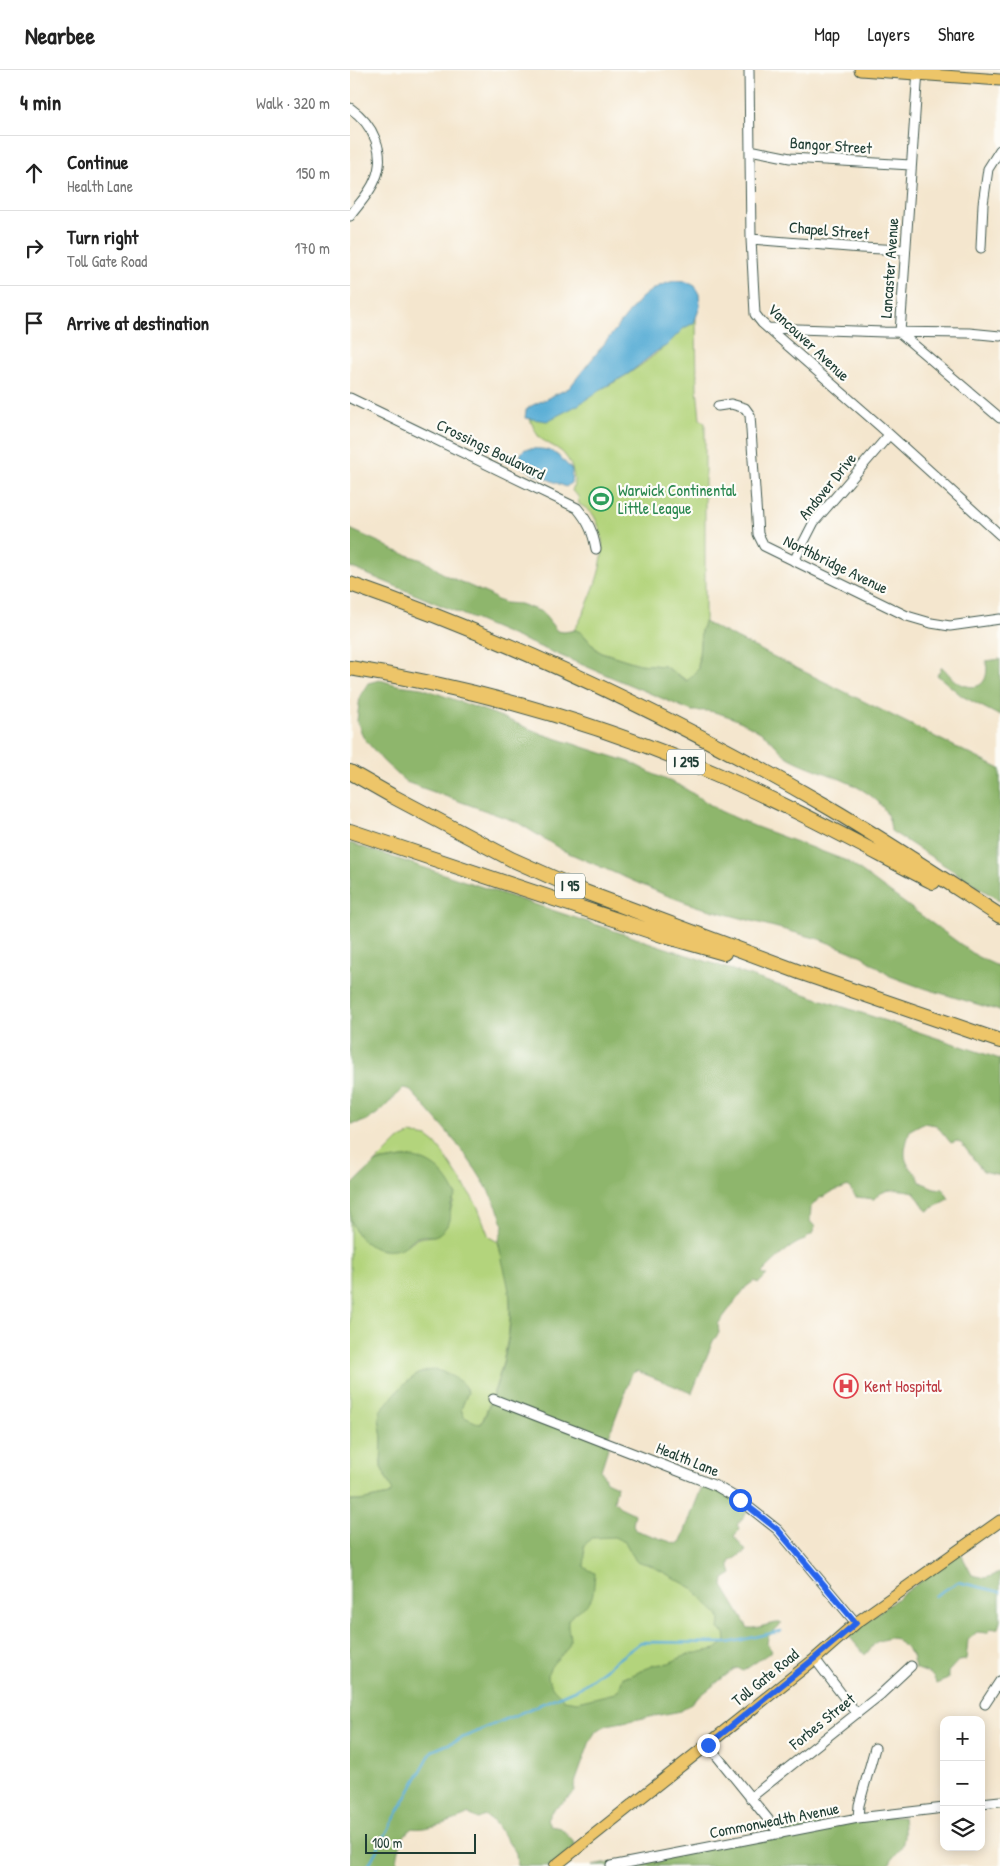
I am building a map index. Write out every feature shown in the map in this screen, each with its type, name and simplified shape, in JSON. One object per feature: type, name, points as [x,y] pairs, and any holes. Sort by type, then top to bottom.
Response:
[{"type":"highway","points":[[350,580],[553,665],[700,736],[828,807],[1000,916]]},
{"type":"highway","points":[[350,584],[409,606]]},
{"type":"highway","name":"I 295","points":[[350,668],[485,697],[589,727],[665,754],[795,810],[1000,916]]},
{"type":"highway","name":"I 95","points":[[350,772],[511,859],[560,881],[635,912],[802,973],[1000,1041]]},
{"type":"highway","points":[[350,830],[668,938],[802,973]]},
{"type":"main road","points":[[860,70],[918,72],[1000,80]]},
{"type":"main road","name":"Toll Gate Road","points":[[555,1866],[708,1745],[856,1623],[1000,1521]]},
{"type":"street","name":"Vancouver Avenue","points":[[749,70],[751,239],[755,314],[768,328],[1000,535]]},
{"type":"street","name":"Lancaster Avenue","points":[[918,72],[900,333],[1000,418]]},
{"type":"street","points":[[350,108],[372,129],[378,143],[380,165],[375,181],[350,216]]},
{"type":"street","name":"Bangor Street","points":[[750,150],[790,158],[911,165]]},
{"type":"street","points":[[981,248],[983,204],[988,169],[1000,150]]},
{"type":"street","name":"Chapel Street","points":[[751,239],[905,250]]},
{"type":"street","points":[[768,328],[900,333],[969,333],[1000,336]]},
{"type":"street","name":"Crossings Boulavard","points":[[350,398],[577,508],[586,519],[593,533],[596,549]]},
{"type":"street","name":"Northbridge Avenue","points":[[718,406],[731,404],[745,408],[750,415],[758,534],[764,546],[907,616],[950,626],[1000,620]]},
{"type":"street","name":"Andover Drive","points":[[794,561],[814,522],[890,435]]},
{"type":"street","name":"Health Lane","points":[[493,1399],[716,1486],[740,1500],[778,1530],[856,1623]]},
{"type":"street","points":[[815,1658],[856,1713]]},
{"type":"street","name":"Forbes Street","points":[[750,1798],[894,1683],[911,1666]]},
{"type":"street","points":[[985,1704],[1000,1681]]},
{"type":"street","points":[[708,1745],[780,1834]]},
{"type":"street","points":[[858,1818],[859,1806],[876,1748]]},
{"type":"street","points":[[985,1804],[1000,1802]]},
{"type":"street","name":"Commonwealth Avenue","points":[[611,1866],[858,1818],[940,1808]]},
{"type":"green space","points":[[696,318],[697,388],[700,419],[705,423],[705,621],[701,631],[698,669],[688,681],[664,666],[639,664],[598,651],[582,633],[573,631],[582,616],[597,579],[602,558],[602,537],[594,516],[579,504],[578,496],[572,491],[574,476],[568,460],[562,452],[539,437],[530,419],[592,393],[635,370]]},
{"type":"green space","points":[[350,529],[393,550],[425,561],[445,575],[497,600],[505,603],[520,604],[542,612],[557,631],[576,630],[582,633],[598,651],[639,664],[664,666],[687,681],[698,669],[701,631],[704,622],[1000,769],[1000,901],[891,831],[887,815],[879,803],[866,792],[788,757],[766,736],[748,725],[714,712],[692,711],[350,567]]},
{"type":"green space","points":[[1000,659],[1000,716],[962,696],[937,675],[942,667],[959,683],[972,687],[977,686],[982,684],[986,675],[986,661]]},
{"type":"green space","points":[[380,680],[397,685],[422,688],[542,734],[630,762],[681,786],[720,811],[754,826],[847,861],[978,957],[1000,967],[1000,1011],[890,976],[862,956],[819,939],[696,906],[663,894],[562,850],[517,822],[406,782],[383,761],[363,737],[357,721],[360,696],[368,683]]},
{"type":"green space","points":[[350,843],[1000,1059],[1000,1175],[983,1171],[962,1144],[957,1141],[951,1143],[936,1125],[923,1123],[910,1130],[905,1148],[905,1157],[917,1174],[920,1182],[934,1188],[943,1189],[949,1199],[927,1211],[914,1192],[887,1191],[882,1192],[874,1199],[856,1197],[848,1186],[819,1198],[811,1207],[810,1221],[815,1227],[812,1234],[777,1259],[762,1273],[767,1275],[759,1283],[754,1281],[746,1287],[718,1324],[719,1333],[713,1341],[692,1393],[637,1371],[632,1373],[607,1441],[609,1445],[601,1470],[606,1481],[617,1486],[614,1501],[620,1507],[635,1514],[633,1525],[635,1530],[677,1544],[681,1541],[704,1481],[750,1509],[737,1525],[740,1529],[734,1536],[746,1551],[730,1562],[732,1574],[724,1579],[723,1586],[748,1628],[782,1623],[768,1637],[767,1644],[772,1651],[743,1671],[738,1668],[734,1669],[681,1711],[607,1725],[596,1731],[590,1741],[573,1794],[551,1812],[547,1820],[550,1826],[561,1828],[576,1845],[555,1866],[517,1866],[516,1853],[494,1822],[485,1816],[478,1819],[469,1814],[449,1822],[417,1829],[412,1828],[402,1840],[396,1866],[350,1866],[350,1501],[360,1501],[389,1495],[392,1490],[381,1467],[382,1438],[379,1418],[380,1411],[402,1387],[418,1374],[437,1371],[459,1381],[468,1392],[461,1409],[464,1417],[480,1424],[482,1423],[494,1394],[507,1348],[510,1301],[499,1245],[503,1226],[494,1201],[466,1156],[409,1089],[403,1088],[373,1117],[366,1121],[350,1124]],"holes":[[[614,1537],[625,1542],[636,1561],[650,1565],[694,1589],[718,1614],[720,1621],[719,1629],[725,1633],[726,1641],[716,1649],[686,1655],[669,1663],[654,1665],[630,1676],[623,1677],[619,1689],[615,1693],[577,1702],[564,1700],[551,1685],[548,1678],[551,1666],[568,1646],[570,1640],[568,1620],[589,1602],[593,1592],[595,1573],[584,1567],[584,1546],[591,1538]]]},
{"type":"green space","points":[[411,1134],[427,1137],[435,1143],[477,1205],[489,1237],[498,1242],[510,1295],[510,1318],[506,1349],[493,1394],[480,1424],[464,1418],[461,1409],[468,1392],[426,1370],[405,1385],[379,1418],[382,1438],[381,1467],[393,1490],[389,1495],[360,1501],[350,1501],[350,1217],[353,1225],[408,1245],[418,1238],[436,1235],[441,1232],[447,1224],[454,1201],[410,1157],[376,1162],[398,1140]]},
{"type":"green space","points":[[410,1157],[426,1162],[438,1170],[448,1181],[456,1195],[450,1209],[450,1221],[442,1232],[435,1236],[418,1237],[402,1248],[382,1250],[375,1248],[362,1239],[353,1226],[350,1218],[350,1187],[376,1162]]},
{"type":"green space","points":[[563,1499],[715,1589],[743,1645],[478,1758],[360,1866]]},
{"type":"green space","points":[[960,1552],[972,1575],[986,1578],[1000,1573],[1000,1621],[998,1628],[991,1629],[987,1633],[977,1632],[968,1640],[966,1660],[958,1661],[948,1672],[948,1679],[936,1684],[934,1677],[915,1668],[912,1655],[897,1639],[889,1638],[876,1642],[865,1655],[848,1635]]},
{"type":"green space","points":[[860,1817],[903,1817],[904,1833],[902,1846],[889,1866],[592,1866],[699,1848]]},
{"type":"water","points":[[674,281],[687,282],[695,286],[699,294],[700,307],[694,323],[684,328],[666,346],[628,374],[578,405],[547,421],[525,418],[526,410],[531,406],[569,388],[639,300],[655,288]]},
{"type":"water","points":[[525,449],[541,449],[556,454],[572,470],[571,483],[566,487],[519,465],[521,453]]},
{"type":"waterway","points":[[935,1596],[958,1582],[1000,1592]]},
{"type":"waterway","points":[[368,1866],[432,1751],[581,1687],[641,1642],[728,1643],[781,1631]]},
{"type":"place","name":"Warwick Continental Little League","points":[[601,499]]},
{"type":"place","name":"Kent Hospital","points":[[846,1386]]},
{"type":"route","points":[[708,1745],[856,1623],[778,1530],[740,1500]]}]
